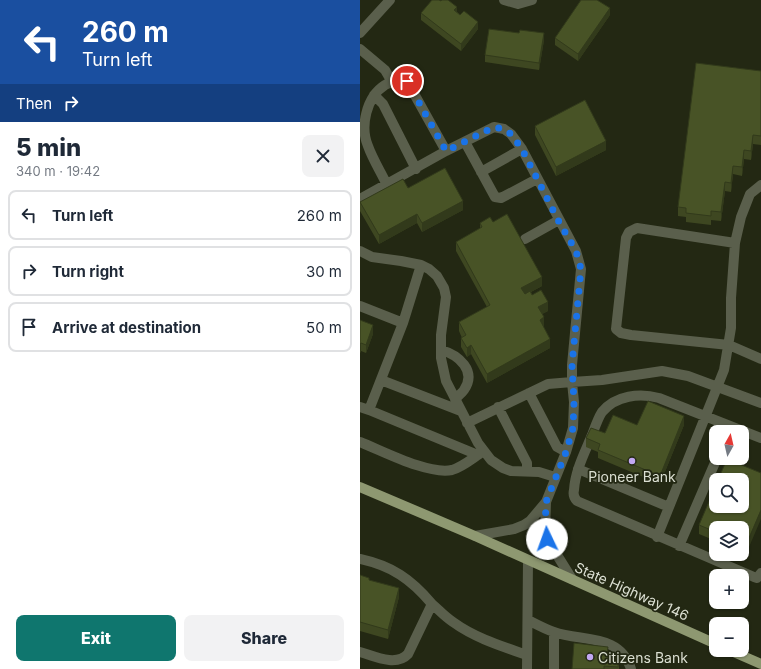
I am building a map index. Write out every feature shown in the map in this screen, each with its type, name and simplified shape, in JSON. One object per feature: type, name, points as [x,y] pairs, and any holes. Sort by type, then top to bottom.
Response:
[{"type":"main road","name":"State Highway 146","points":[[360,487],[475,536],[709,641]]},
{"type":"main road","points":[[745,657],[761,664]]},
{"type":"street","points":[[360,32],[390,0]]},
{"type":"street","points":[[504,0],[518,4],[530,2],[532,0]]},
{"type":"street","points":[[360,50],[385,70],[392,82]]},
{"type":"street","points":[[387,185],[367,145],[364,125],[368,107],[374,95],[384,86],[402,79],[407,81],[446,151]]},
{"type":"street","points":[[374,95],[383,104],[416,169]]},
{"type":"street","points":[[360,199],[446,151],[494,127],[504,129],[511,134],[522,149],[558,220],[576,251],[581,269],[572,365],[574,402],[573,428],[566,452],[546,502],[545,533],[547,539],[572,579]]},
{"type":"street","points":[[465,142],[495,197],[501,198],[537,179]]},
{"type":"street","points":[[481,172],[522,149]]},
{"type":"street","points":[[656,537],[724,370],[732,328],[731,298],[735,243],[741,217],[750,194],[761,185]]},
{"type":"street","points":[[525,239],[558,220]]},
{"type":"street","points":[[735,243],[637,228],[629,232],[626,238],[616,329],[621,333],[729,345],[761,359]]},
{"type":"street","points":[[360,251],[372,257],[421,265],[429,269],[437,276],[444,288],[446,297],[441,335],[441,358],[446,382],[481,453]]},
{"type":"street","points":[[421,265],[403,323],[381,380],[365,409],[481,453],[503,468],[511,471],[539,472],[555,477]]},
{"type":"street","points":[[360,306],[403,323]]},
{"type":"street","points":[[441,350],[456,357],[464,364],[468,372],[468,382],[464,390],[455,399]]},
{"type":"street","points":[[467,423],[548,384],[602,380],[662,370],[688,376],[761,403]]},
{"type":"street","points":[[381,380],[461,411]]},
{"type":"street","points":[[528,393],[557,446],[566,452]]},
{"type":"street","points":[[722,425],[706,416],[648,395],[629,396],[613,403],[603,412],[598,421],[578,469],[574,489],[574,498],[577,501],[656,537],[754,577],[757,578],[761,573]]},
{"type":"street","points":[[498,407],[527,463],[527,471]]},
{"type":"street","points":[[749,435],[761,438]]},
{"type":"street","points":[[360,442],[431,470],[451,470],[458,468],[481,453]]},
{"type":"street","points":[[679,546],[714,465]]},
{"type":"street","points":[[578,469],[669,507]]},
{"type":"street","points":[[475,536],[514,529],[524,525],[530,521],[546,502]]},
{"type":"street","points":[[360,559],[390,568],[403,576],[420,590],[432,604],[452,622],[472,634],[527,655]]},
{"type":"street","points":[[527,669],[528,560]]},
{"type":"street","points":[[360,652],[396,660],[405,657],[408,654],[432,604]]},
{"type":"street","points":[[528,620],[554,632],[608,643],[620,650],[631,669]]},
{"type":"street","points":[[554,632],[554,669]]},
{"type":"building","points":[[432,0],[448,0],[457,7],[454,10],[460,15],[464,11],[478,22],[461,44],[421,13]]},
{"type":"building","points":[[581,0],[597,0],[610,8],[578,54],[555,38]]},
{"type":"building","points":[[489,29],[519,33],[520,30],[544,33],[539,63],[485,55]]},
{"type":"building","points":[[696,63],[761,71],[761,136],[753,135],[751,151],[744,150],[742,167],[733,166],[731,183],[725,182],[721,212],[711,211],[711,216],[686,213],[686,208],[678,207]]},
{"type":"building","points":[[585,100],[606,141],[556,167],[535,126]]},
{"type":"building","points":[[445,168],[463,201],[422,223],[417,214],[379,235],[360,202],[403,179],[408,188]]},
{"type":"building","points":[[507,214],[542,277],[521,288],[525,294],[530,291],[532,295],[541,290],[548,302],[538,307],[544,317],[540,320],[550,339],[487,374],[471,345],[467,348],[461,338],[466,335],[459,322],[490,305],[456,242],[482,227],[480,223],[490,217],[493,222]]},
{"type":"building","points":[[360,320],[373,325],[366,345],[360,344]]},
{"type":"building","points":[[648,401],[684,416],[660,476],[598,450],[600,444],[586,438],[591,428],[605,433],[613,415],[637,425]]},
{"type":"building","points":[[724,465],[742,465],[761,473],[761,510],[749,538],[749,521],[709,521],[709,529],[699,525],[709,501],[709,513],[749,513],[749,473],[721,473]]},
{"type":"building","points":[[360,575],[369,578],[369,580],[399,588],[388,630],[360,622]]},
{"type":"building","name":"Citizens Bank","points":[[574,643],[608,647],[607,653],[619,654],[618,667],[604,666],[604,669],[572,669]]},
{"type":"place","name":"Pioneer Bank","points":[[632,461]]},
{"type":"place","name":"Citizens Bank","points":[[590,657]]},
{"type":"route","points":[[407,81],[446,151],[494,127],[504,129],[511,134],[522,149],[558,220],[576,251],[581,269],[572,365],[574,402],[573,428],[566,452],[546,502],[545,533],[547,539]]}]
